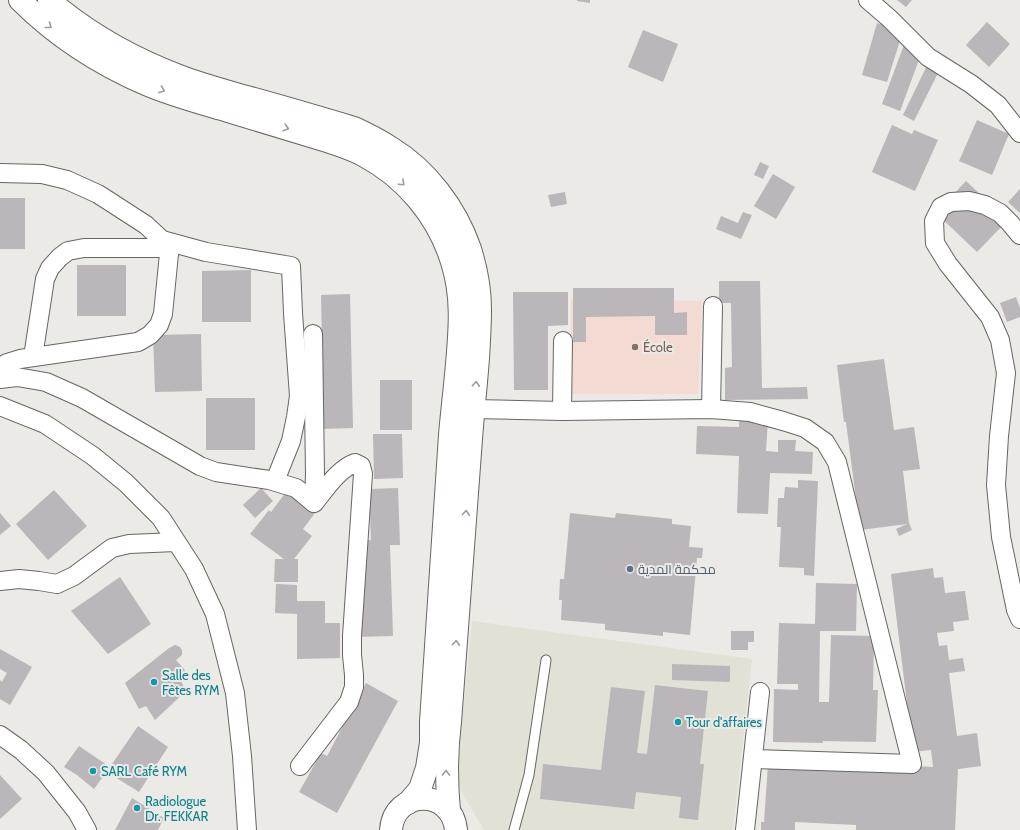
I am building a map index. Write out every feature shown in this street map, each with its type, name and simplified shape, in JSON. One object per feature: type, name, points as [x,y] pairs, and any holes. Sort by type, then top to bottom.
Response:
[{"type":"main road","points":[[20,0],[67,39],[93,56],[148,84],[177,96],[327,141],[363,155],[380,165],[409,190],[422,204],[441,235],[452,262],[460,304],[461,436],[450,722],[446,778],[452,821]]},
{"type":"main road","points":[[49,0],[102,39],[154,66],[208,86],[354,128],[374,137],[410,161],[426,176],[440,193],[459,223],[470,248],[479,288],[480,308],[474,409],[461,436],[431,722],[431,744],[427,768],[420,789],[408,803]]},
{"type":"main road","points":[[388,828],[400,808],[416,799],[426,798],[435,800],[443,805],[452,821]]},
{"type":"street","points":[[868,0],[889,18],[928,57],[971,84],[998,105],[1020,133]]},
{"type":"street","points":[[0,173],[42,174],[67,180],[98,194],[146,225],[164,244],[169,254],[163,314],[159,325],[150,335],[138,342],[20,359],[0,367]]},
{"type":"street","points":[[1020,235],[1000,213],[985,205],[969,201],[952,202],[942,207],[934,222],[935,243],[948,264],[990,317],[1000,340],[1006,373],[999,436],[996,485],[1001,537],[1016,610],[1020,619]]},
{"type":"street","points":[[34,357],[45,279],[50,268],[68,251],[84,248],[164,244],[291,266],[299,396],[291,441],[275,481]]},
{"type":"street","points":[[712,409],[713,306]]},
{"type":"street","points":[[313,334],[314,503]]},
{"type":"street","points":[[562,411],[563,341]]},
{"type":"street","points":[[0,379],[17,377],[46,382],[82,398],[200,466],[216,472],[275,481],[296,488],[314,503]]},
{"type":"street","points":[[0,406],[45,424],[92,456],[126,483],[161,518],[194,569],[215,614],[235,693],[242,756],[247,830]]},
{"type":"street","points":[[474,409],[562,411],[712,409],[750,412],[783,420],[805,428],[824,442],[837,462],[912,764],[753,759]]},
{"type":"street","points":[[300,766],[349,702],[354,687],[352,636],[363,474],[361,466],[355,463],[348,466],[332,481],[314,503]]},
{"type":"street","points":[[0,581],[19,579],[56,584],[74,576],[112,548],[129,544],[176,542]]},
{"type":"street","points":[[745,830],[760,692]]},
{"type":"street","points":[[0,735],[21,750],[46,773],[77,812],[87,830]]},
{"type":"lane","points":[[514,830],[529,775],[546,660]]},
{"type":"shaded area","name":"École","points":[[571,299],[702,301],[698,394],[570,394]]},
{"type":"shaded area","points":[[472,621],[752,659],[733,830],[484,830],[456,783]]},
{"type":"building","points":[[590,0],[590,3],[577,1]]},
{"type":"building","points":[[897,0],[912,0],[906,7]]},
{"type":"building","points":[[987,22],[1010,44],[989,67],[966,45]]},
{"type":"building","points":[[877,23],[903,31],[887,82],[862,75]]},
{"type":"building","points":[[643,30],[678,44],[663,82],[628,67]]},
{"type":"building","points":[[905,42],[923,49],[900,111],[882,104]]},
{"type":"building","points":[[933,53],[945,59],[914,121],[903,115]]},
{"type":"building","points":[[977,120],[1009,134],[992,175],[959,161]]},
{"type":"building","points":[[892,125],[912,134],[914,130],[938,140],[915,191],[872,172]]},
{"type":"building","points":[[760,162],[769,166],[763,179],[754,175]]},
{"type":"building","points":[[773,174],[795,187],[776,219],[754,206]]},
{"type":"building","points":[[966,181],[984,198],[1002,226],[977,252],[936,213]]},
{"type":"building","points":[[1020,189],[1020,213],[1008,202]]},
{"type":"building","points":[[565,192],[567,204],[551,207],[548,195]]},
{"type":"building","points":[[0,198],[25,198],[25,249],[0,249]]},
{"type":"building","points":[[743,212],[752,215],[741,239],[716,229],[721,216],[738,223]]},
{"type":"building","points":[[77,265],[126,265],[126,316],[77,316]]},
{"type":"building","points":[[251,270],[251,322],[202,322],[202,271]]},
{"type":"building","points":[[719,281],[760,281],[762,388],[807,387],[808,399],[725,400],[725,368],[732,367],[731,303],[719,303]]},
{"type":"building","points":[[573,288],[674,288],[674,313],[687,312],[687,335],[655,335],[655,316],[586,317],[586,342],[573,342]]},
{"type":"building","points":[[513,292],[568,292],[568,325],[548,326],[548,390],[514,390]]},
{"type":"building","points":[[350,294],[353,428],[322,429],[321,390],[323,390],[321,295]]},
{"type":"building","points":[[1016,297],[1020,308],[1020,317],[1007,322],[1000,303]]},
{"type":"building","points":[[201,334],[202,391],[155,392],[153,335]]},
{"type":"building","points":[[884,359],[894,430],[914,427],[920,469],[903,471],[909,523],[912,530],[899,536],[896,529],[907,524],[860,530],[837,365]]},
{"type":"building","points":[[380,380],[412,380],[412,430],[380,430]]},
{"type":"building","points":[[206,398],[255,398],[255,450],[206,450]]},
{"type":"building","points":[[739,419],[768,419],[766,451],[778,452],[778,440],[796,440],[795,451],[813,452],[812,474],[770,473],[768,514],[737,513],[739,456],[696,454],[697,426],[739,427]]},
{"type":"building","points":[[373,434],[402,434],[403,478],[374,479]]},
{"type":"building","points":[[798,480],[818,481],[814,576],[804,575],[804,568],[779,567],[781,527],[777,527],[778,498],[784,498],[785,487],[798,488]]},
{"type":"building","points":[[261,488],[273,501],[255,518],[243,505]]},
{"type":"building","points":[[289,488],[318,509],[303,529],[312,536],[294,559],[298,559],[298,582],[274,582],[275,559],[284,559],[250,534],[269,510],[271,512]]},
{"type":"building","points":[[398,488],[400,545],[390,545],[393,636],[357,637],[361,541],[371,540],[369,489]]},
{"type":"building","points":[[54,490],[87,526],[48,560],[16,524]]},
{"type":"building","points":[[0,513],[11,526],[0,535]]},
{"type":"building","name":"محكمة المدية","points":[[570,513],[615,518],[616,513],[672,519],[672,524],[691,526],[689,547],[703,548],[702,558],[697,558],[690,635],[663,632],[663,636],[605,630],[605,624],[561,620],[562,600],[559,600],[560,579],[564,579]]},
{"type":"building","points":[[933,568],[934,578],[943,577],[945,593],[965,591],[969,620],[953,622],[954,631],[937,633],[939,646],[947,645],[949,660],[963,658],[965,671],[949,673],[957,736],[977,733],[981,766],[958,769],[955,830],[856,830],[856,825],[795,822],[795,830],[761,830],[761,822],[764,822],[768,764],[811,760],[933,767],[931,750],[913,752],[891,574]]},
{"type":"building","points":[[120,577],[151,624],[108,654],[71,611]]},
{"type":"building","points":[[816,583],[857,584],[856,631],[820,631],[819,702],[829,702],[831,635],[874,636],[873,690],[878,690],[876,742],[773,742],[774,689],[798,690],[798,684],[777,684],[779,623],[815,624]]},
{"type":"building","points":[[276,584],[297,585],[297,601],[325,601],[325,623],[340,623],[340,658],[297,659],[297,614],[275,613]]},
{"type":"building","points":[[731,631],[754,631],[754,642],[748,642],[748,650],[731,650]]},
{"type":"building","name":"Salle des Fêtes RYM","points":[[175,645],[180,647],[182,650],[182,655],[176,660],[184,669],[187,676],[181,681],[186,691],[155,720],[146,706],[139,709],[125,683],[169,648]]},
{"type":"building","points":[[0,649],[32,667],[10,705],[0,699],[0,680],[2,682],[7,673],[0,669]]},
{"type":"building","points":[[672,664],[730,666],[730,682],[672,680]]},
{"type":"building","points":[[366,683],[398,701],[337,813],[299,792],[321,753],[327,756]]},
{"type":"building","name":"Tour d'affaires","points":[[655,685],[708,691],[700,764],[704,764],[698,820],[679,818],[681,797],[636,792],[634,809],[540,799],[543,764],[601,770],[611,687],[645,691],[637,753],[647,754]]},
{"type":"building","points":[[138,726],[168,747],[139,792],[107,772]]},
{"type":"building","name":"SARL Café RYM","points":[[79,746],[110,767],[94,789],[77,775],[64,767]]},
{"type":"building","points":[[0,775],[22,799],[0,819]]},
{"type":"building","name":"Radiologue Dr. FEKKAR","points":[[132,798],[164,818],[158,830],[115,830]]},
{"type":"place","name":"École","points":[[635,347]]},
{"type":"place","name":"محكمة المدية","points":[[630,569]]},
{"type":"place","name":"Salle des Fêtes RYM","points":[[154,682]]},
{"type":"place","name":"Tour d'affaires","points":[[678,722]]},
{"type":"place","name":"SARL Café RYM","points":[[93,771]]},
{"type":"place","name":"Radiologue Dr. FEKKAR","points":[[137,808]]}]
